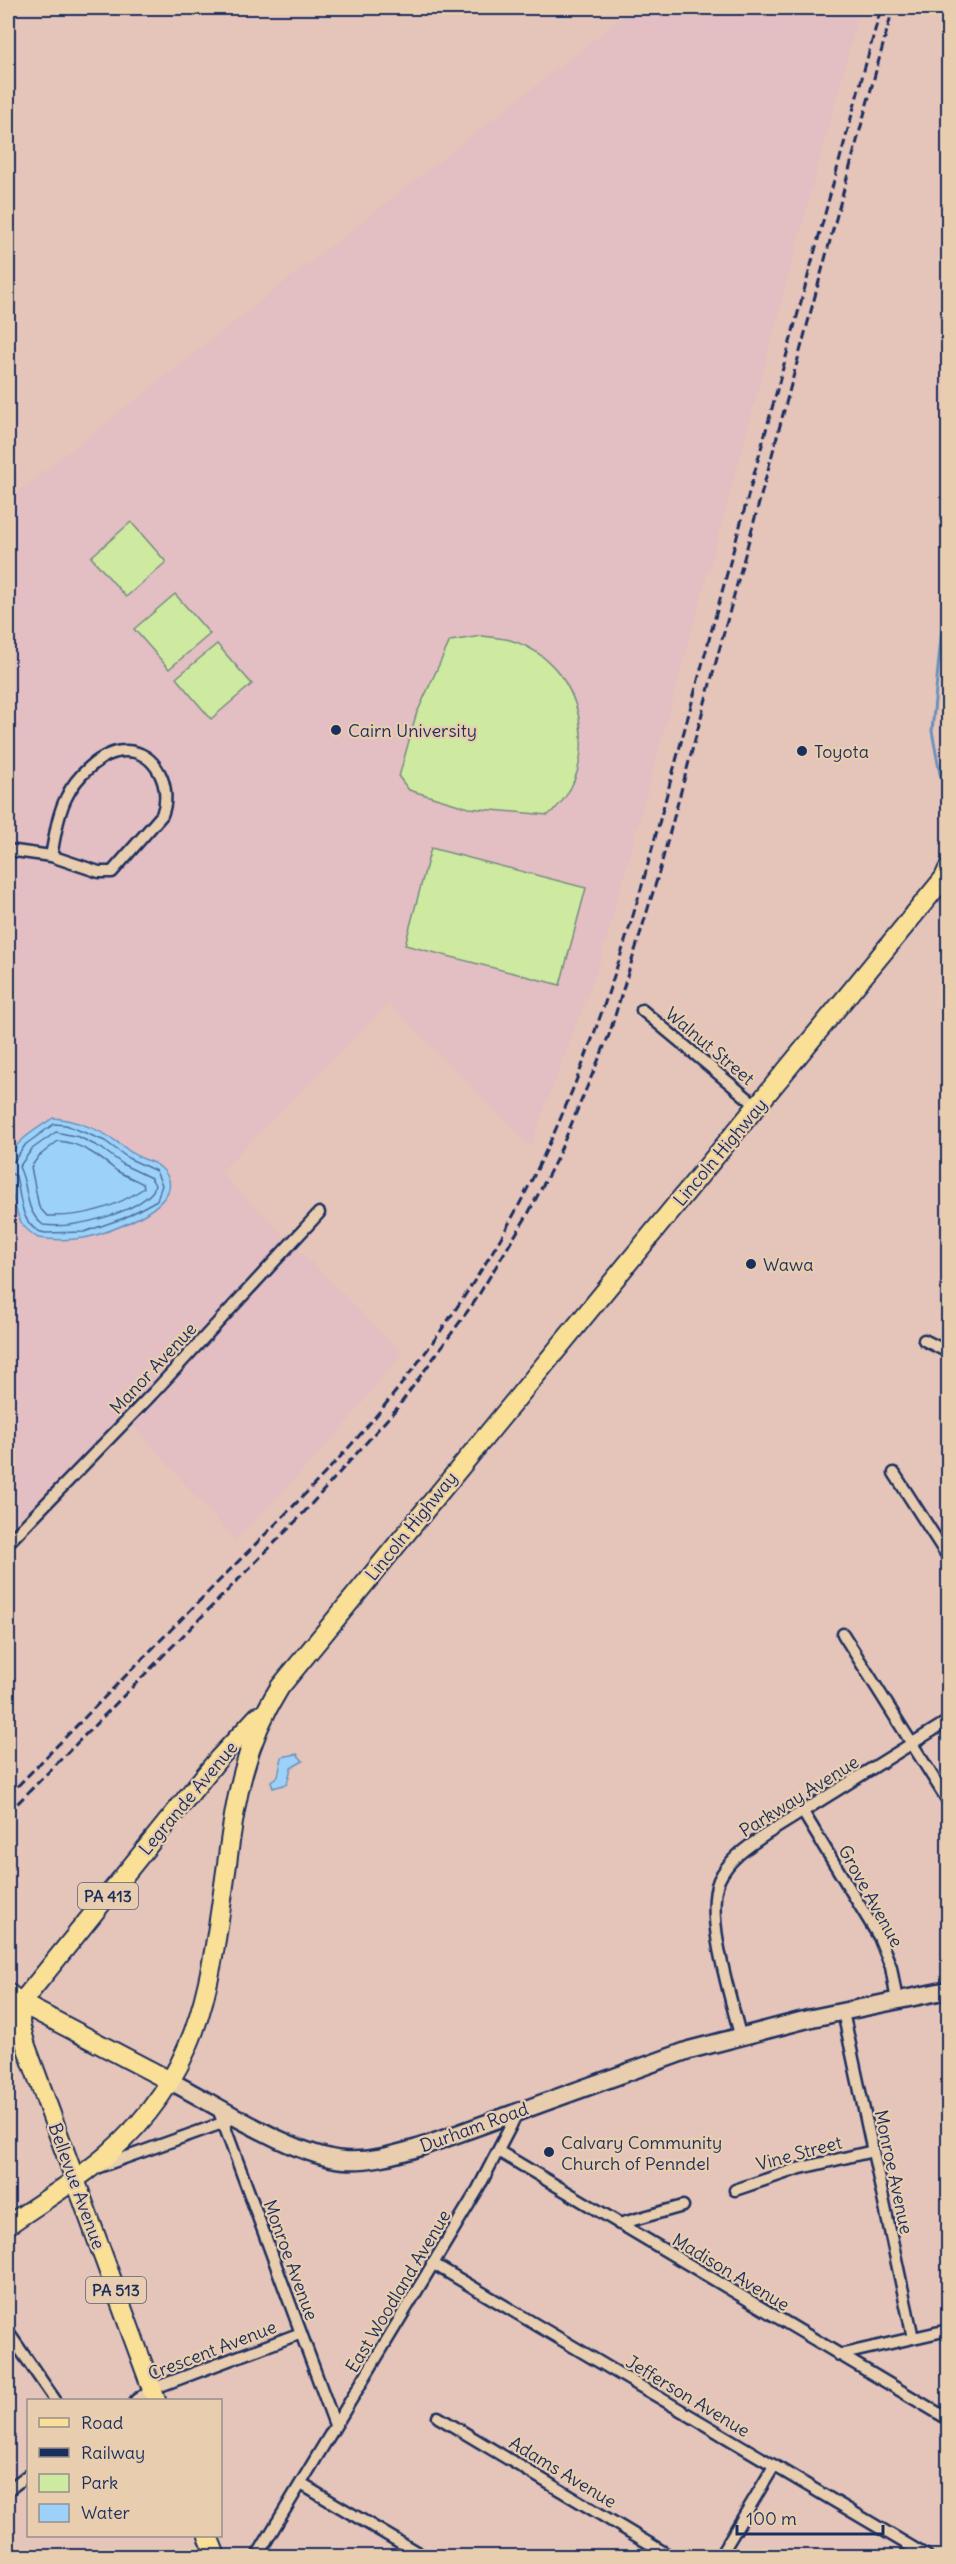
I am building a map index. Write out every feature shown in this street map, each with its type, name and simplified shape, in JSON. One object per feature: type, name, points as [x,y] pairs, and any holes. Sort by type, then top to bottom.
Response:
[{"type":"main road","name":"Lincoln Highway","points":[[8,2225],[80,2176],[133,2129],[170,2081],[192,2038],[204,2003],[213,1963],[238,1790],[250,1745],[268,1706],[306,1652],[947,874]]},
{"type":"main road","name":"Legrande Avenue","points":[[14,1998],[219,1758],[268,1706]]},
{"type":"main road","name":"Durham Road","points":[[14,1998],[217,2106],[231,2120],[313,2154],[336,2159],[360,2160],[413,2149],[689,2050],[740,2035],[948,1990]]},
{"type":"main road","name":"Bellevue Avenue","points":[[14,1998],[26,2046],[80,2176],[154,2395]]},
{"type":"main road","points":[[209,2537],[216,2556]]},
{"type":"street","points":[[8,850],[51,856],[108,874],[116,869],[162,815],[167,803],[165,781],[150,762],[132,751],[111,753],[100,760],[75,784],[66,797],[58,820],[51,856]]},
{"type":"street","name":"Walnut Street","points":[[642,1010],[758,1106]]},
{"type":"street","name":"Manor Avenue","points":[[8,1543],[153,1393],[319,1213]]},
{"type":"street","points":[[924,1340],[948,1353]]},
{"type":"street","points":[[894,1473],[948,1557]]},
{"type":"street","points":[[843,1634],[948,1801]]},
{"type":"street","name":"Parkway Avenue","points":[[740,2035],[723,1966],[715,1919],[716,1888],[730,1863],[745,1849],[948,1721]]},
{"type":"street","name":"Grove Avenue","points":[[803,1812],[879,1937],[891,1967],[897,2001]]},
{"type":"street","name":"Monroe Avenue","points":[[843,2012],[913,2338]]},
{"type":"street","name":"East Woodland Avenue","points":[[257,2556],[468,2206],[518,2112]]},
{"type":"street","points":[[80,2176],[231,2120]]},
{"type":"street","name":"Monroe Avenue","points":[[231,2120],[301,2334],[335,2425]]},
{"type":"street","name":"Madison Avenue","points":[[498,2151],[948,2419]]},
{"type":"street","name":"Vine Street","points":[[735,2190],[797,2169],[873,2151]]},
{"type":"street","points":[[619,2224],[683,2206]]},
{"type":"street","name":"Jefferson Avenue","points":[[432,2263],[927,2556]]},
{"type":"street","points":[[839,2355],[948,2330]]},
{"type":"street","points":[[8,2332],[54,2399]]},
{"type":"street","name":"Crescent Avenue","points":[[154,2395],[301,2334]]},
{"type":"street","name":"Adams Avenue","points":[[438,2417],[670,2556]]},
{"type":"street","points":[[720,2556],[774,2466]]},
{"type":"street","points":[[8,2490],[27,2476]]},
{"type":"street","points":[[301,2484],[423,2556]]},
{"type":"shaded area","name":"Cairn University","points":[[635,8],[860,8],[743,445],[600,961],[530,1146],[389,1003],[220,1172],[402,1353],[334,1438],[235,1540],[124,1414],[8,1531],[8,500]]},
{"type":"green space","points":[[131,522],[166,562],[126,597],[91,557]]},
{"type":"green space","points":[[175,594],[210,634],[169,669],[134,629]]},
{"type":"green space","points":[[482,636],[510,640],[528,647],[543,657],[555,669],[573,698],[581,733],[580,760],[567,795],[548,815],[469,808],[409,790],[399,777],[416,715],[450,641]]},
{"type":"green space","points":[[217,644],[252,684],[211,719],[176,678]]},
{"type":"green space","points":[[431,848],[586,888],[560,985],[405,945]]},
{"type":"water","points":[[53,1118],[95,1129],[135,1155],[157,1165],[169,1180],[168,1192],[145,1214],[111,1230],[79,1239],[38,1238],[25,1227],[19,1217],[8,1163],[12,1152],[22,1140]]},
{"type":"water","points":[[297,1754],[303,1761],[291,1768],[287,1784],[273,1788],[271,1781],[278,1776],[282,1757]]},
{"type":"waterway","points":[[948,565],[932,731],[940,774],[948,790]]},
{"type":"railway","points":[[8,1796],[302,1498],[369,1425],[438,1335],[470,1288],[535,1173],[557,1126],[595,1030],[643,882],[881,8]]},
{"type":"railway","points":[[8,1813],[298,1519],[398,1407],[475,1301],[528,1214],[557,1158],[609,1035],[658,876],[893,8]]},
{"type":"place","name":"Cairn University","points":[[336,730]]},
{"type":"place","name":"Toyota","points":[[802,751]]},
{"type":"place","name":"Wawa","points":[[751,1264]]},
{"type":"place","name":"Calvary Community Church of Penndel","points":[[549,2152]]}]
